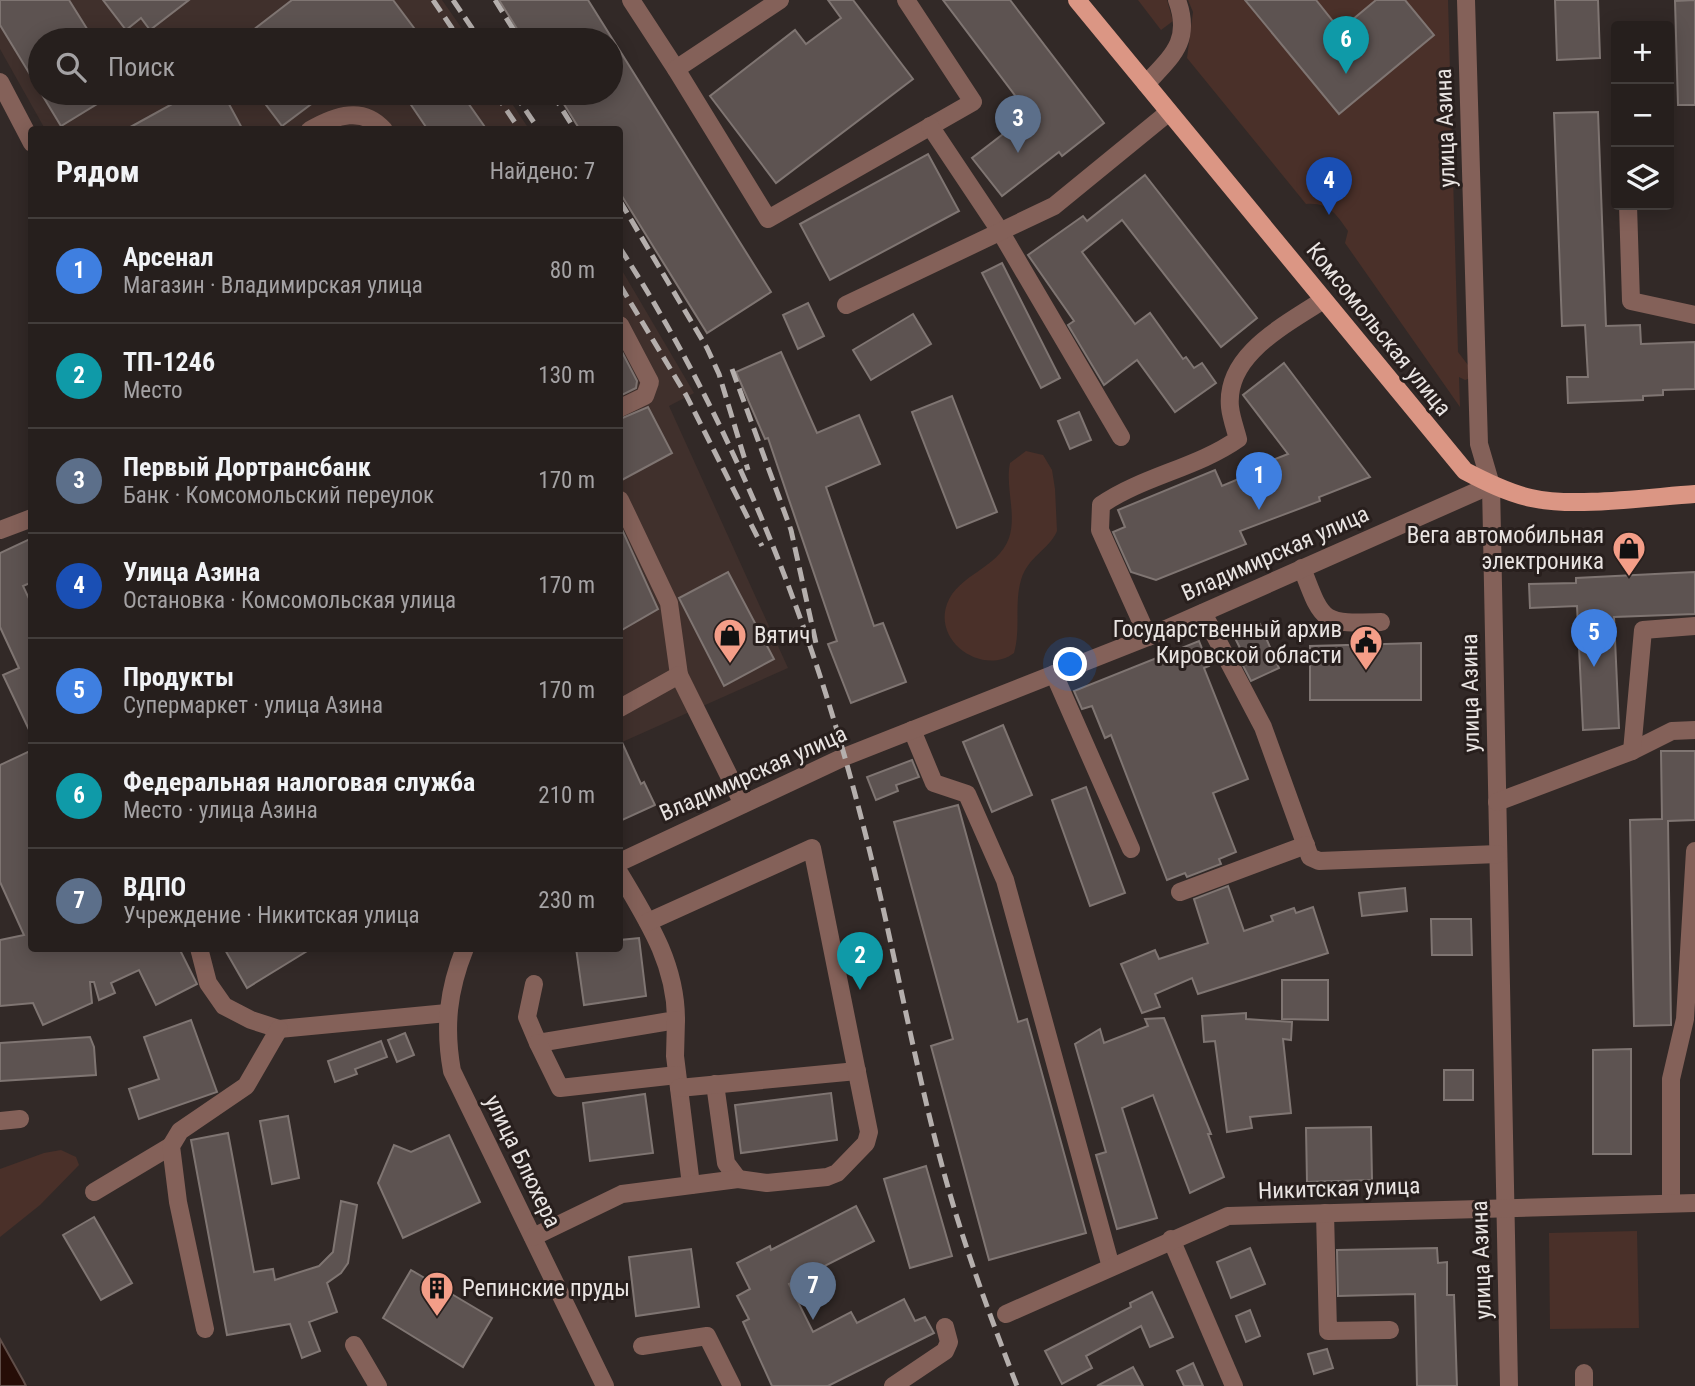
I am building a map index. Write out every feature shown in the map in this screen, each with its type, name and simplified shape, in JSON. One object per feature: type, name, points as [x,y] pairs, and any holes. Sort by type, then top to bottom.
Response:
[{"type":"main road","name":"Комсомольская улица","points":[[1077,0],[1465,471],[1491,485]]},
{"type":"main road","points":[[1491,485],[1532,499],[1598,501],[1695,494]]},
{"type":"street","points":[[631,0],[768,219],[973,102],[906,0]]},
{"type":"street","points":[[676,69],[780,0]]},
{"type":"street","points":[[1146,84],[1177,51],[1183,16],[1177,0]]},
{"type":"street","name":"улица Азина","points":[[1466,0],[1479,444],[1491,485],[1509,1386]]},
{"type":"street","points":[[0,82],[28,135]]},
{"type":"street","points":[[846,304],[1054,206],[1169,112]]},
{"type":"street","points":[[317,126],[356,113],[374,118],[381,126]]},
{"type":"street","points":[[930,126],[1000,231],[1121,437]]},
{"type":"street","points":[[1628,210],[1631,302],[1695,315]]},
{"type":"street","points":[[1148,637],[1100,530],[1101,505],[1125,489],[1223,449],[1238,439],[1230,405],[1237,367],[1268,338],[1323,300]]},
{"type":"street","points":[[623,332],[650,382],[645,396],[623,407]]},
{"type":"street","name":"Владимирская улица","points":[[623,861],[743,804],[912,730],[1148,637],[1491,485]]},
{"type":"street","points":[[623,506],[669,603],[679,675],[743,804]]},
{"type":"street","points":[[0,530],[28,520]]},
{"type":"street","points":[[1301,568],[1318,611],[1339,623],[1381,622]]},
{"type":"street","points":[[1203,613],[1263,727],[1310,857],[1319,861],[1498,854]]},
{"type":"street","points":[[1632,751],[1643,630],[1695,626]]},
{"type":"street","points":[[1054,674],[1131,849]]},
{"type":"street","points":[[623,706],[679,675]]},
{"type":"street","points":[[912,730],[934,783],[967,794],[1005,880],[1111,1267]]},
{"type":"street","points":[[1497,802],[1632,751],[1672,731],[1695,730]]},
{"type":"street","points":[[1180,892],[1306,845]]},
{"type":"street","points":[[533,1237],[622,1194],[738,1179],[767,1183],[827,1177],[837,1172],[866,1143],[869,1132],[812,848],[648,922]]},
{"type":"street","points":[[1671,1203],[1671,1079],[1685,1019],[1695,851]]},
{"type":"street","points":[[623,879],[658,938],[676,992],[678,1081],[691,1185]]},
{"type":"street","points":[[200,952],[208,983],[224,1006],[251,1020],[279,1028],[447,1013]]},
{"type":"street","name":"улица Блюхера","points":[[464,952],[452,985],[447,1013],[452,1070],[605,1386]]},
{"type":"street","points":[[534,984],[527,1017],[560,1088],[678,1081],[715,1084],[857,1072]]},
{"type":"street","points":[[538,1044],[676,1020]]},
{"type":"street","points":[[94,1192],[171,1146],[180,1131],[246,1086],[279,1028]]},
{"type":"street","points":[[715,1084],[726,1163],[738,1179]]},
{"type":"street","points":[[0,1121],[20,1119]]},
{"type":"street","points":[[171,1146],[178,1202],[205,1329]]},
{"type":"street","name":"Никитская улица","points":[[1006,1314],[1228,1216],[1695,1203]]},
{"type":"street","points":[[1325,1213],[1328,1332],[1390,1330]]},
{"type":"street","points":[[1171,1239],[1234,1386]]},
{"type":"street","points":[[893,1386],[945,1351],[949,1342],[945,1326]]},
{"type":"street","points":[[642,1346],[707,1336],[732,1386]]},
{"type":"street","points":[[354,1345],[378,1386]]},
{"type":"shaded area","points":[[0,0],[442,0],[462,28],[28,28],[28,99],[0,49]]},
{"type":"shaded area","points":[[1138,0],[1167,0],[1173,21],[1161,30]]},
{"type":"shaded area","points":[[1188,0],[1448,0],[1458,352],[1471,369],[1471,378],[1465,380],[1459,377],[1460,407],[1345,243],[1348,231],[1340,219],[1326,207],[1306,204],[1187,58],[1193,12]]},
{"type":"shaded area","points":[[32,105],[513,105],[527,126],[43,126]]},
{"type":"shaded area","points":[[623,272],[694,393],[669,406],[788,668],[623,742]]},
{"type":"shaded area","points":[[1026,451],[1043,455],[1052,470],[1057,531],[1028,565],[1021,580],[1014,653],[989,661],[964,652],[954,643],[947,631],[947,604],[960,585],[1004,549],[1011,529],[1010,463]]},
{"type":"shaded area","points":[[61,1150],[76,1157],[79,1165],[40,1205],[0,1237],[0,1169],[44,1153]]},
{"type":"shaded area","points":[[1637,1231],[1639,1328],[1550,1329],[1549,1233]]},
{"type":"shaded area","points":[[0,1339],[23,1380],[26,1386],[0,1386]]},
{"type":"building","points":[[0,0],[69,0],[86,28],[28,28],[28,71],[0,25]]},
{"type":"building","points":[[103,0],[189,0],[153,28],[148,28],[141,18],[124,28]]},
{"type":"building","points":[[292,0],[393,0],[414,28],[256,28]]},
{"type":"building","points":[[499,0],[588,0],[606,28],[516,28]]},
{"type":"building","points":[[828,0],[853,0],[913,79],[776,183],[710,96],[795,30],[806,44],[841,18]]},
{"type":"building","points":[[943,0],[1010,0],[1104,123],[1062,156],[1059,152],[1002,196],[972,158],[1029,114]]},
{"type":"building","points":[[1245,0],[1316,0],[1340,30],[1376,0],[1405,0],[1434,35],[1339,114]]},
{"type":"building","points":[[1555,0],[1598,0],[1600,58],[1557,60]]},
{"type":"building","points":[[1695,0],[1695,105],[1678,105],[1675,1]]},
{"type":"building","points":[[623,56],[771,292],[707,333],[623,198],[623,126],[578,126],[564,105],[623,105]]},
{"type":"building","points":[[48,105],[95,105],[61,126]]},
{"type":"building","points":[[170,105],[229,105],[241,126],[132,126]]},
{"type":"building","points":[[266,105],[310,105],[282,126]]},
{"type":"building","points":[[411,105],[469,105],[484,126],[425,126]]},
{"type":"building","points":[[1598,112],[1606,326],[1640,325],[1641,344],[1695,342],[1695,389],[1663,390],[1663,395],[1643,396],[1643,400],[1568,403],[1567,377],[1588,377],[1585,325],[1562,326],[1554,113]]},
{"type":"building","points":[[928,154],[959,211],[830,280],[800,224]]},
{"type":"building","points":[[1145,175],[1257,318],[1221,347],[1122,220],[1082,252],[1135,324],[1150,313],[1183,359],[1186,357],[1194,368],[1202,363],[1216,383],[1175,412],[1137,360],[1104,385],[1068,325],[1074,321],[1028,255],[1083,216],[1087,221]]},
{"type":"building","points":[[1002,263],[1060,378],[1041,388],[982,273]]},
{"type":"building","points":[[808,303],[824,336],[798,349],[783,315]]},
{"type":"building","points":[[913,314],[931,344],[871,380],[853,350]]},
{"type":"building","points":[[781,352],[817,433],[859,415],[880,464],[826,487],[874,626],[883,623],[906,682],[851,703],[828,644],[837,641],[768,438],[765,439],[736,372]]},
{"type":"building","points":[[623,354],[637,381],[636,388],[623,394]]},
{"type":"building","points":[[1284,363],[1370,477],[1319,497],[1320,501],[1240,531],[1246,544],[1156,580],[1131,572],[1113,532],[1125,527],[1118,510],[1215,470],[1222,486],[1272,465],[1270,461],[1288,454],[1243,395]]},
{"type":"building","points":[[952,396],[997,512],[957,528],[912,412]]},
{"type":"building","points":[[648,407],[672,453],[623,479],[623,418]]},
{"type":"building","points":[[1079,412],[1091,440],[1070,449],[1058,421]]},
{"type":"building","points":[[623,532],[658,609],[623,629]]},
{"type":"building","points":[[28,540],[28,584],[23,586],[28,597],[28,728],[3,675],[19,668],[0,627],[0,553]]},
{"type":"building","points":[[728,572],[774,659],[724,686],[679,598]]},
{"type":"building","points":[[1695,572],[1695,614],[1614,617],[1619,728],[1583,730],[1577,606],[1530,608],[1529,584],[1576,583],[1576,578]]},
{"type":"building","points":[[1260,624],[1279,668],[1251,681],[1237,654],[1242,652],[1234,636]]},
{"type":"building","points":[[1199,641],[1209,666],[1204,668],[1248,779],[1213,793],[1236,852],[1219,859],[1221,864],[1187,877],[1185,873],[1167,880],[1111,735],[1105,738],[1092,706],[1082,709],[1074,691]]},
{"type":"building","points":[[1421,643],[1421,700],[1310,700],[1310,646]]},
{"type":"building","points":[[1003,725],[1032,795],[992,812],[963,742]]},
{"type":"building","points":[[623,745],[641,784],[644,782],[655,805],[623,820]]},
{"type":"building","points":[[1661,751],[1695,751],[1695,820],[1668,821],[1671,1025],[1634,1026],[1630,820],[1662,819]]},
{"type":"building","points":[[28,752],[28,952],[181,952],[197,984],[156,1005],[139,970],[111,983],[115,993],[99,1000],[94,982],[90,982],[92,1003],[43,1025],[33,1003],[0,1006],[0,940],[24,935],[0,882],[0,765]]},
{"type":"building","points":[[912,760],[919,777],[896,785],[898,791],[876,800],[867,777]]},
{"type":"building","points":[[1086,787],[1125,893],[1090,906],[1052,800]]},
{"type":"building","points":[[958,805],[1018,1022],[1027,1019],[1086,1233],[989,1260],[931,1046],[953,1039],[894,822]]},
{"type":"building","points":[[1228,886],[1244,931],[1273,921],[1271,916],[1294,908],[1296,913],[1313,907],[1328,953],[1198,994],[1192,978],[1155,994],[1160,1007],[1142,1013],[1121,964],[1155,950],[1159,959],[1208,943],[1194,899]]},
{"type":"building","points":[[1405,888],[1407,911],[1362,916],[1359,893]]},
{"type":"building","points":[[1431,919],[1471,919],[1472,955],[1432,955]]},
{"type":"building","points":[[639,938],[646,996],[584,1005],[577,952],[623,952],[623,940]]},
{"type":"building","points":[[226,952],[306,952],[247,988]]},
{"type":"building","points":[[1282,980],[1328,980],[1328,1020],[1282,1019]]},
{"type":"building","points":[[1246,1013],[1246,1019],[1292,1022],[1291,1040],[1283,1039],[1291,1113],[1250,1117],[1252,1128],[1227,1132],[1215,1041],[1204,1042],[1202,1016]]},
{"type":"building","points":[[1164,1018],[1211,1134],[1208,1134],[1224,1177],[1190,1193],[1153,1095],[1122,1108],[1157,1218],[1117,1229],[1096,1155],[1106,1152],[1075,1044],[1100,1029],[1104,1043],[1148,1026],[1145,1019]]},
{"type":"building","points":[[191,1020],[217,1092],[139,1119],[129,1089],[159,1079],[144,1037]]},
{"type":"building","points":[[405,1033],[414,1055],[397,1062],[388,1040]]},
{"type":"building","points":[[90,1037],[94,1047],[96,1075],[0,1081],[0,1043]]},
{"type":"building","points":[[381,1041],[387,1057],[355,1069],[357,1074],[335,1082],[328,1061]]},
{"type":"building","points":[[1631,1049],[1631,1154],[1593,1154],[1593,1050]]},
{"type":"building","points":[[1444,1070],[1473,1070],[1473,1100],[1444,1100]]},
{"type":"building","points":[[831,1093],[837,1140],[741,1153],[735,1105]]},
{"type":"building","points":[[645,1094],[653,1153],[590,1161],[583,1103]]},
{"type":"building","points":[[288,1116],[299,1178],[272,1184],[260,1121]]},
{"type":"building","points":[[1371,1127],[1372,1180],[1307,1182],[1306,1128]]},
{"type":"building","points":[[228,1133],[254,1272],[273,1269],[275,1280],[319,1266],[333,1252],[341,1201],[357,1205],[348,1263],[341,1273],[327,1283],[337,1312],[309,1322],[320,1351],[302,1358],[290,1324],[227,1335],[191,1140]]},
{"type":"building","points":[[449,1135],[480,1202],[403,1238],[378,1183],[394,1145],[411,1152]]},
{"type":"building","points":[[926,1166],[952,1256],[910,1268],[884,1179]]},
{"type":"building","points":[[856,1206],[874,1241],[789,1284],[813,1332],[851,1312],[857,1323],[904,1299],[915,1321],[925,1317],[934,1333],[828,1386],[772,1386],[743,1322],[749,1319],[737,1296],[750,1289],[737,1263],[770,1246],[771,1250]]},
{"type":"building","points":[[94,1217],[132,1283],[101,1300],[63,1235]]},
{"type":"building","points":[[1250,1248],[1265,1284],[1231,1298],[1217,1262]]},
{"type":"building","points":[[1437,1248],[1438,1263],[1447,1262],[1447,1295],[1454,1295],[1457,1386],[1417,1386],[1415,1294],[1338,1296],[1337,1250]]},
{"type":"building","points":[[691,1249],[699,1307],[636,1316],[629,1257]]},
{"type":"building","name":"Репинские пруды","points":[[411,1270],[492,1318],[463,1367],[383,1318]]},
{"type":"building","points":[[1152,1292],[1173,1337],[1150,1347],[1141,1326],[1086,1356],[1092,1368],[1062,1384],[1045,1351],[1131,1307],[1130,1303]]},
{"type":"building","points":[[1250,1310],[1260,1336],[1246,1342],[1236,1316]]},
{"type":"building","points":[[1327,1349],[1333,1368],[1314,1374],[1308,1354]]},
{"type":"building","points":[[1193,1363],[1203,1386],[1184,1386],[1177,1371]]},
{"type":"building","points":[[1133,1367],[1143,1386],[1097,1386]]},
{"type":"railway","points":[[433,0],[452,28]]},
{"type":"railway","points":[[453,0],[472,28]]},
{"type":"railway","points":[[495,0],[512,28]]},
{"type":"railway","points":[[503,105],[517,126]]},
{"type":"railway","points":[[522,105],[536,126]]},
{"type":"railway","points":[[559,105],[573,126]]},
{"type":"railway","points":[[623,206],[707,348],[719,374],[748,470]]},
{"type":"railway","points":[[623,253],[698,382],[732,452],[792,595],[818,668],[872,861],[944,1173],[978,1281],[1017,1386]]},
{"type":"railway","points":[[623,290],[686,395],[762,546]]},
{"type":"railway","points":[[732,369],[791,530],[817,648]]},
{"type":"place","name":"Федеральная налоговая служба","points":[[1346,74]]},
{"type":"place","name":"Первый Дортрансбанк","points":[[1018,153]]},
{"type":"place","name":"Улица Азина","points":[[1329,215]]},
{"type":"place","name":"Арсенал","points":[[1259,510]]},
{"type":"place","name":"Вега автомобильная электроника","points":[[1629,578]]},
{"type":"place","name":"Вятич","points":[[730,665]]},
{"type":"place","name":"Продукты","points":[[1594,667]]},
{"type":"place","name":"Государственный архив Кировской области","points":[[1366,672]]},
{"type":"place","name":"ТП-1246","points":[[860,990]]},
{"type":"place","name":"Репинские пруды","points":[[437,1318]]},
{"type":"place","name":"ВДПО","points":[[813,1320]]}]
